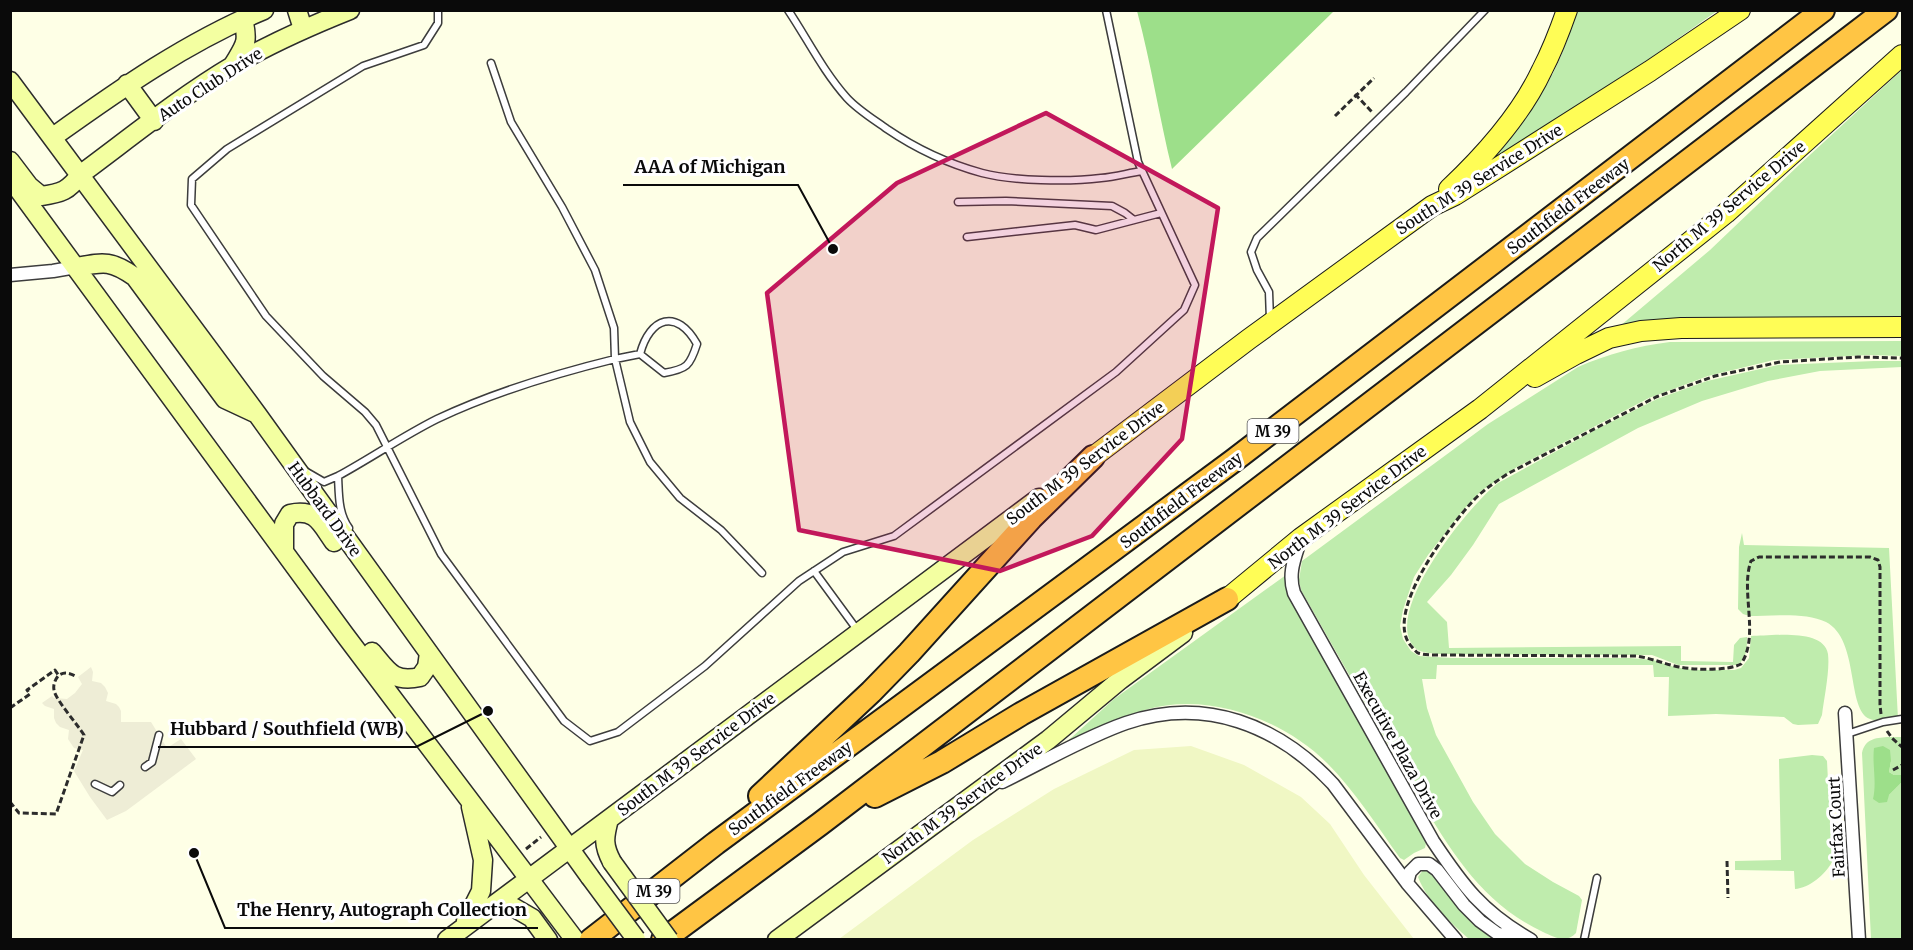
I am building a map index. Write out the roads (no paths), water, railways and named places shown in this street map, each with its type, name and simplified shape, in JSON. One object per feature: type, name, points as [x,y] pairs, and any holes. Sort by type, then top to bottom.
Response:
[{"type":"highway","name":"Southfield Freeway","points":[[591,939],[716,843],[1243,454],[1823,10]]},
{"type":"highway","name":"M 39","points":[[663,939],[820,824],[1886,10]]},
{"type":"highway","points":[[716,843],[770,785],[863,700],[909,653],[1031,518],[1093,457]]},
{"type":"highway","points":[[820,824],[942,762],[1021,714],[1227,599]]},
{"type":"main road","points":[[1431,206],[1465,174],[1518,112],[1542,71],[1567,10]]},
{"type":"main road","name":"South M 39 Service Drive","points":[[1093,457],[1270,323],[1431,206],[1464,189],[1650,71],[1740,10]]},
{"type":"main road","name":"North M 39 Service Drive","points":[[1227,599],[1301,538],[1480,409],[1726,213],[1902,55]]},
{"type":"main road","points":[[1480,409],[1576,354],[1609,338],[1641,331],[1682,328],[1902,327]]},
{"type":"street","points":[[53,137],[127,84],[180,51],[264,10]]},
{"type":"street","points":[[297,10],[303,29]]},
{"type":"street","name":"Auto Club Drive","points":[[10,161],[28,186],[41,196],[55,194],[71,187],[81,174],[232,66],[303,29],[350,10]]},
{"type":"street","points":[[232,66],[246,44],[243,19]]},
{"type":"street","name":"Hubbard Drive","points":[[10,81],[257,414],[636,939]]},
{"type":"street","points":[[127,84],[154,121]]},
{"type":"street","points":[[10,178],[338,625],[575,939]]},
{"type":"street","points":[[10,275],[53,272],[104,262],[120,266],[135,277],[225,399],[257,414]]},
{"type":"street","name":"South M 39 Service Drive","points":[[454,934],[1093,457]]},
{"type":"street","points":[[284,551],[284,524],[290,514],[302,512],[315,516],[386,613],[410,627]]},
{"type":"street","name":"Executive Plaza Drive","points":[[1301,538],[1291,570],[1290,582],[1294,593],[1433,841],[1457,876],[1482,904],[1508,926],[1530,939]]},
{"type":"street","name":"North M 39 Service Drive","points":[[777,939],[1048,740],[1120,680],[1227,599]]},
{"type":"street","points":[[338,625],[360,639],[390,674],[406,680],[420,676],[427,667],[429,653]]},
{"type":"street","points":[[971,797],[1126,723],[1169,713],[1216,715],[1244,723],[1271,734],[1297,750],[1319,769],[1333,784],[1407,883],[1455,939]]},
{"type":"street","name":"Fairfax Court","points":[[1845,713],[1859,939]]},
{"type":"street","points":[[454,934],[472,911],[481,891],[483,860],[470,802]]},
{"type":"street","points":[[609,819],[605,850],[669,939]]},
{"type":"street","name":"Executive Plaza Drive","points":[[1407,883],[1410,872],[1418,864],[1429,864],[1437,870],[1464,905],[1498,934],[1530,939]]},
{"type":"street","points":[[487,908],[513,907],[532,918],[548,939]]},
{"type":"lane","points":[[438,10],[438,23],[424,45],[363,66],[227,149],[192,179],[191,205],[266,316],[323,376],[376,425],[441,554],[564,721],[590,741],[618,732],[705,666],[799,581],[843,552],[894,536],[1116,372],[1184,310],[1195,285],[1138,162],[1106,10]]},
{"type":"lane","points":[[788,10],[828,74],[848,99],[904,141],[983,173],[1021,178],[1063,180],[1101,178],[1142,171]]},
{"type":"lane","points":[[1270,323],[1269,292],[1257,270],[1251,252],[1257,238],[1406,92],[1485,10]]},
{"type":"lane","points":[[491,63],[511,122],[562,207],[595,270],[614,328],[615,359],[630,422],[650,462],[680,498],[721,530],[762,573]]},
{"type":"lane","points":[[958,202],[1006,201],[1112,206],[1134,220]]},
{"type":"lane","points":[[967,237],[1075,225],[1096,231],[1161,213]]},
{"type":"lane","points":[[292,463],[324,482],[436,420],[505,391],[560,373],[640,354],[664,373],[681,370],[692,361],[697,344],[689,330],[677,322],[664,322],[652,328],[644,340],[640,354]]},
{"type":"lane","points":[[338,476],[339,501],[346,524],[353,533]]},
{"type":"lane","points":[[814,571],[859,633]]},
{"type":"lane","points":[[456,679],[468,708]]},
{"type":"lane","points":[[1846,734],[1883,722],[1902,719]]},
{"type":"lane","points":[[145,767],[152,762],[159,735]]},
{"type":"lane","points":[[95,784],[112,792],[120,785]]},
{"type":"lane","points":[[1584,939],[1597,878]]},
{"type":"place","name":"AAA of Michigan","points":[[833,249]]},
{"type":"place","name":"Hubbard / Southfield (WB)","points":[[488,711]]},
{"type":"place","name":"The Henry, Autograph Collection","points":[[194,853]]}]
